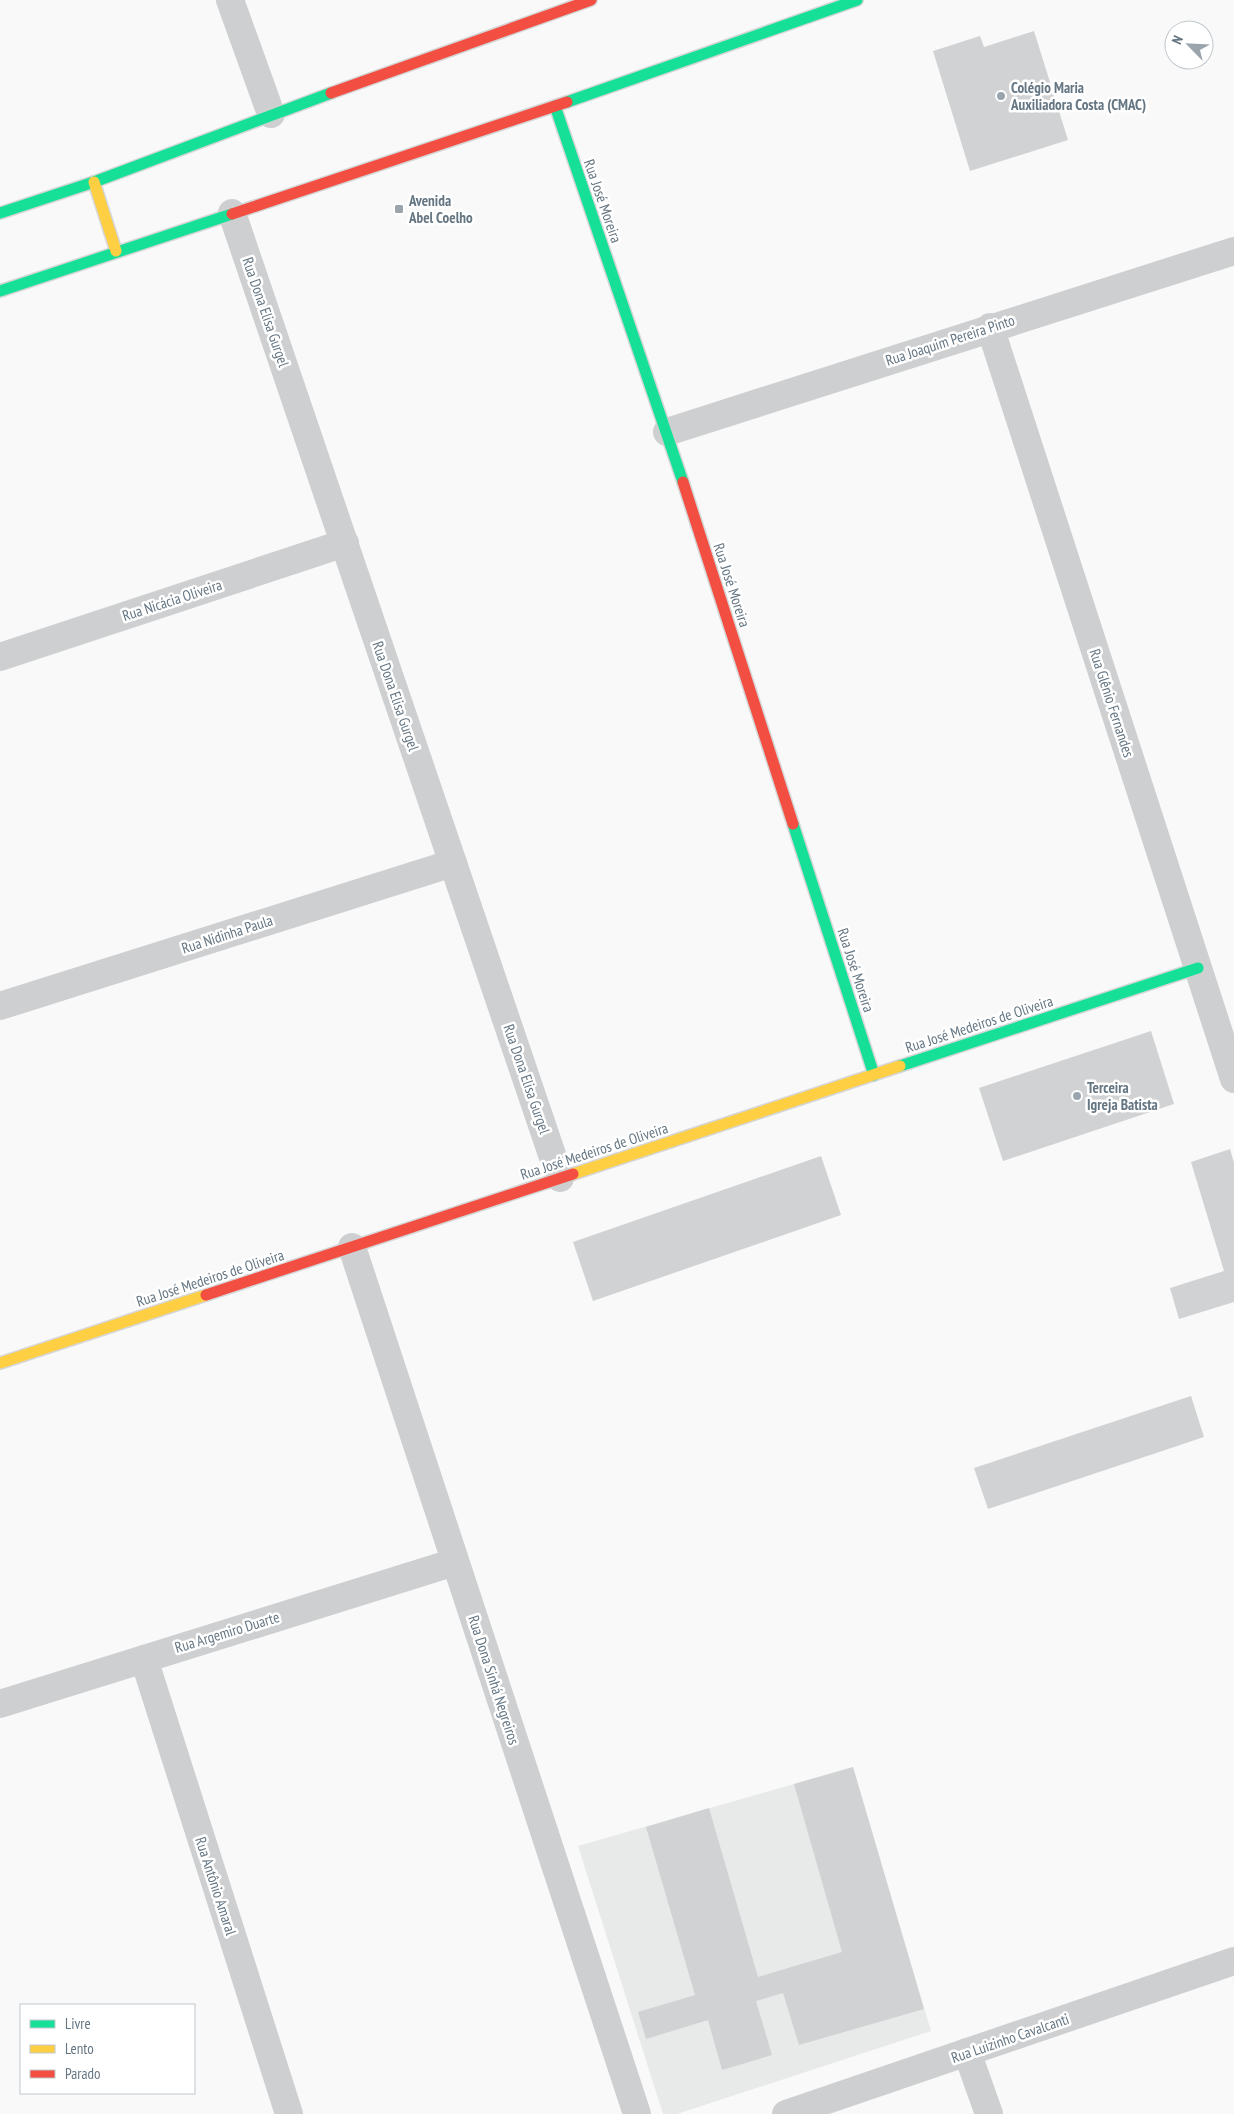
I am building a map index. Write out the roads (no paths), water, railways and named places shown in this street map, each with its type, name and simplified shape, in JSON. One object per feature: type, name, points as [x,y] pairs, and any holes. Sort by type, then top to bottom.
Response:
[{"type":"street","points":[[230,0],[271,114]]},
{"type":"street","points":[[0,213],[94,182],[271,114],[591,0]]},
{"type":"street","points":[[0,291],[555,106],[857,0]]},
{"type":"street","name":"Rua José Moreira","points":[[555,106],[666,432],[874,1074]]},
{"type":"street","points":[[94,182],[116,251]]},
{"type":"street","name":"Rua Dona Elisa Gurgel","points":[[232,214],[560,1178]]},
{"type":"street","name":"Rua Joaquim Pereira Pinto","points":[[666,432],[1234,251]]},
{"type":"street","name":"Rua Glênio Fernandes","points":[[990,328],[1234,1079]]},
{"type":"street","name":"Rua Nicácia Oliveira","points":[[0,657],[345,543]]},
{"type":"street","name":"Rua Nidinha Paula","points":[[0,1006],[453,863]]},
{"type":"street","name":"Rua José Medeiros de Oliveira","points":[[0,1363],[1198,968]]},
{"type":"street","name":"Rua Dona Sinhá Negreiros","points":[[352,1247],[637,2114]]},
{"type":"street","name":"Rua Argemiro Duarte","points":[[0,1704],[455,1562]]},
{"type":"street","name":"Rua Antônio Amaral","points":[[144,1658],[289,2114]]},
{"type":"street","name":"Rua Luizinho Cavalcanti","points":[[786,2114],[1234,1961]]},
{"type":"street","points":[[967,2052],[989,2114]]},
{"type":"place","name":"Colégio Maria Auxiliadora Costa (CMAC)","points":[[1001,96]]},
{"type":"place","name":"Avenida Abel Coelho","points":[[399,209]]},
{"type":"place","name":"Terceira Igreja Batista","points":[[1077,1096]]}]
